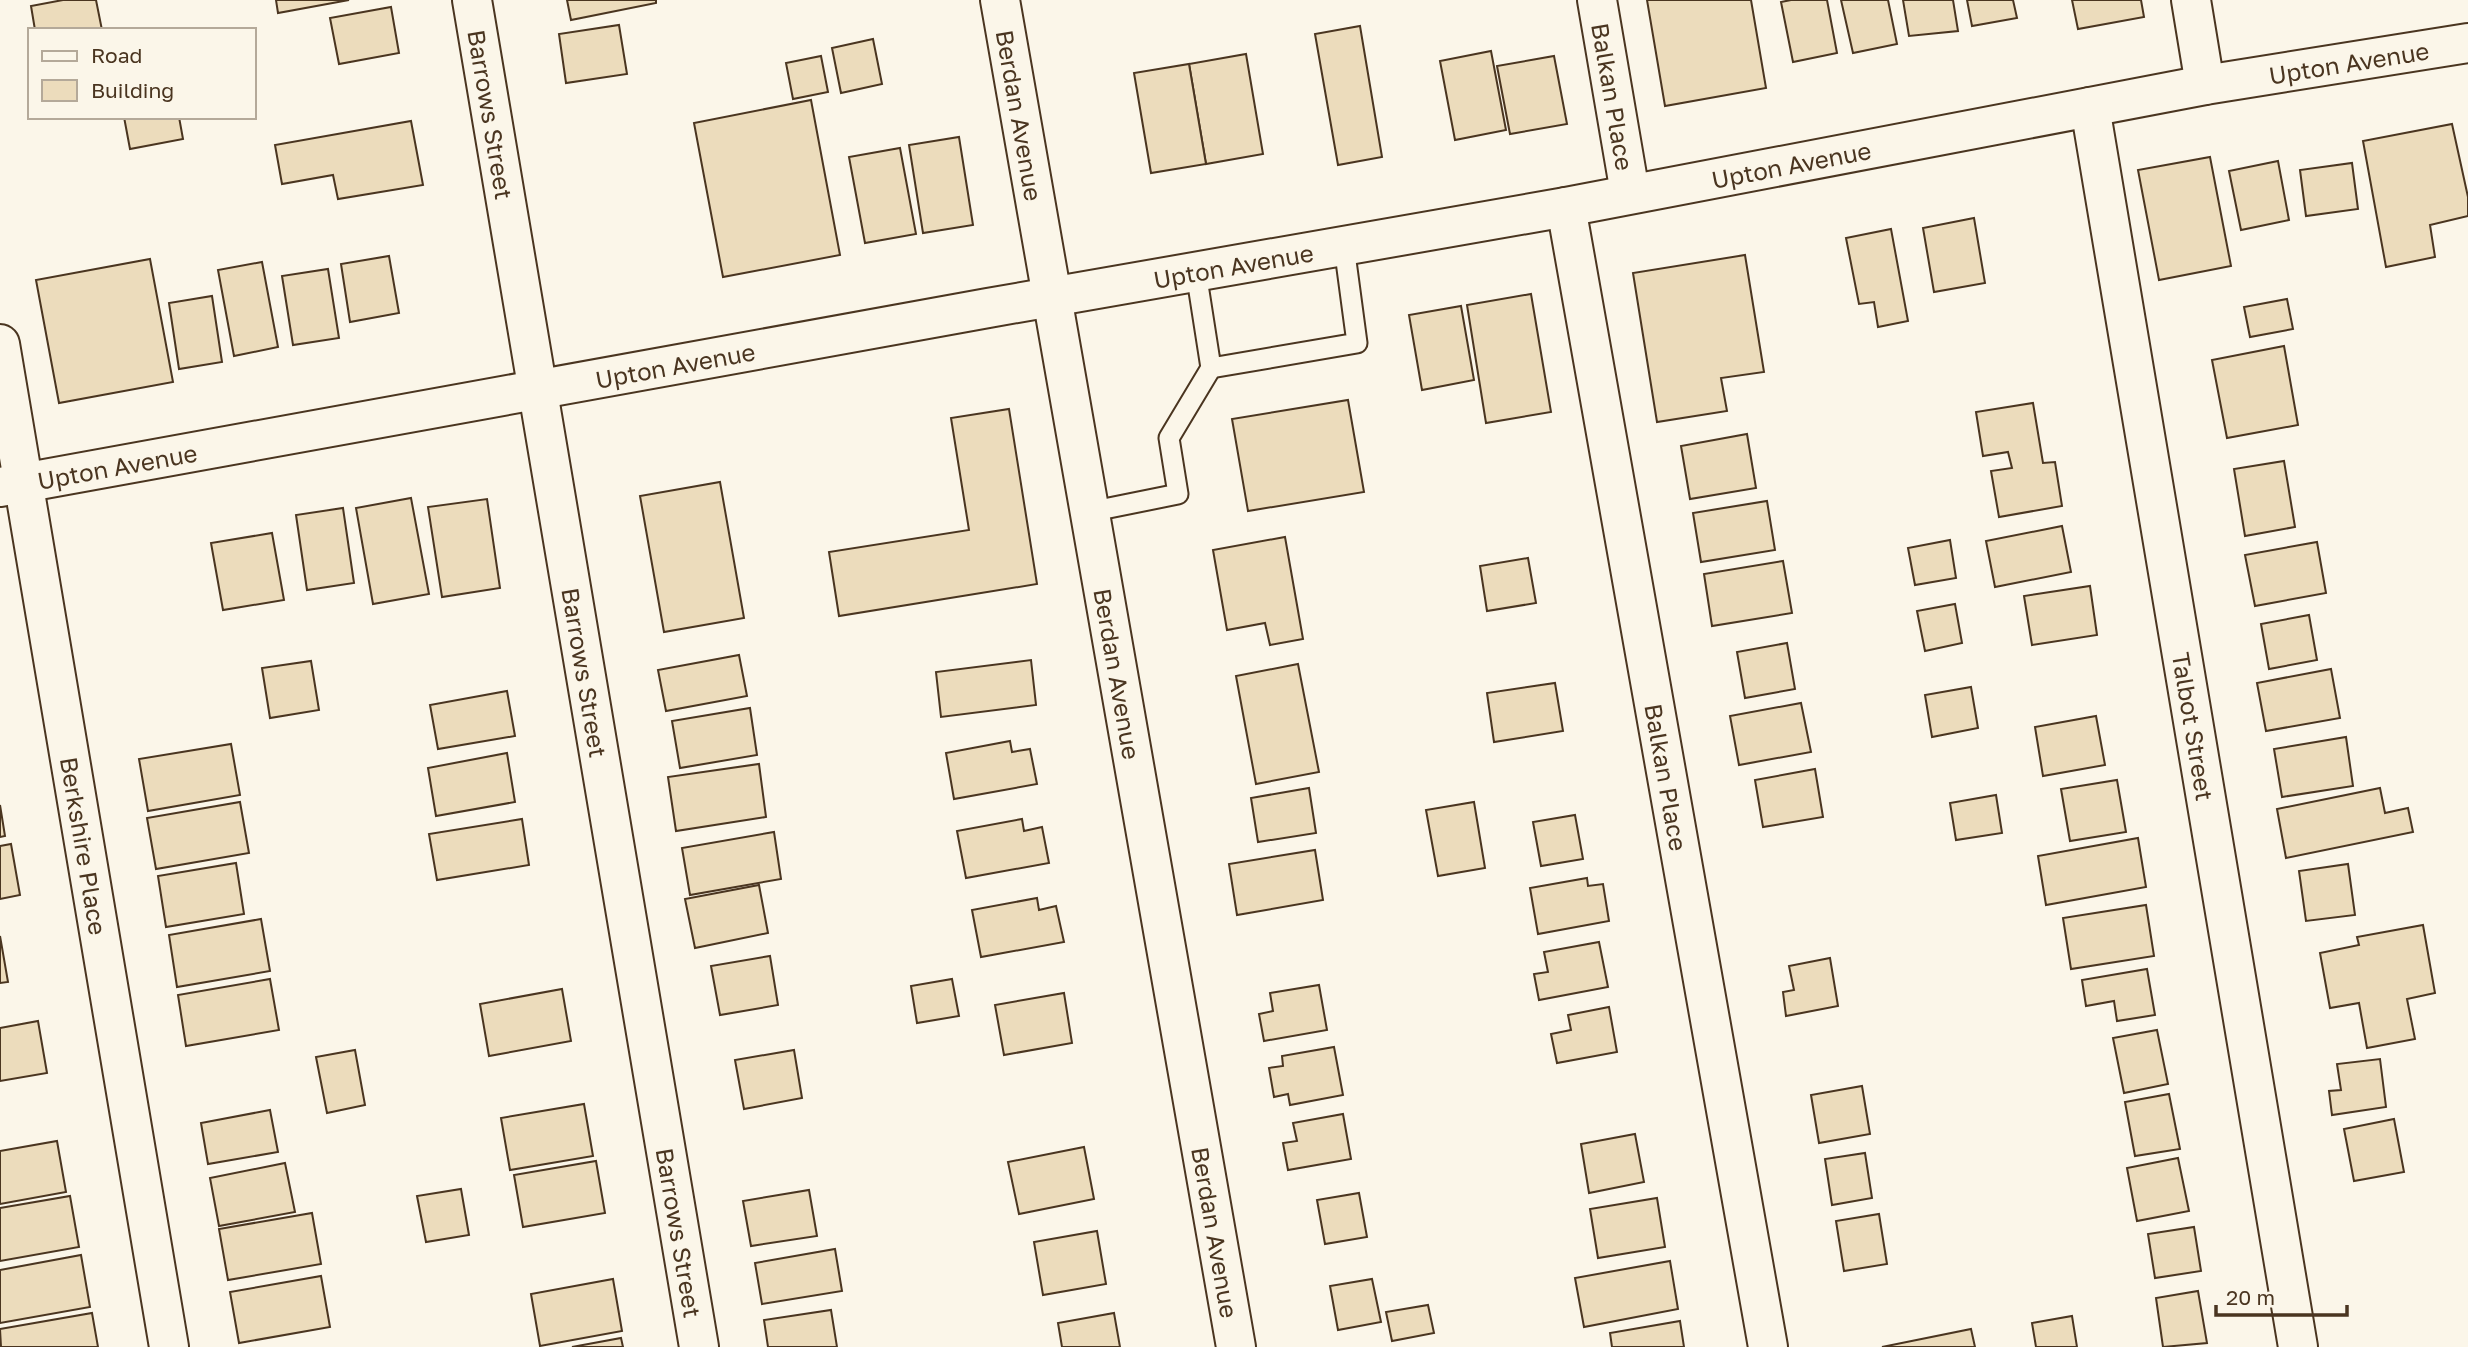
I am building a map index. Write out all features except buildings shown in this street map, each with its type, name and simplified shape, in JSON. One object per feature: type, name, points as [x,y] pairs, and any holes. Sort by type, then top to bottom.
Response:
[{"type":"street","name":"Barrows Street","points":[[472,0],[699,1347]]},
{"type":"street","name":"Berdan Avenue","points":[[1000,0],[1236,1347]]},
{"type":"street","name":"Balkan Place","points":[[1597,0],[1630,193]]},
{"type":"street","points":[[2191,0],[2205,85]]},
{"type":"street","name":"Upton Avenue","points":[[12,485],[1566,207],[2205,85],[2468,43]]},
{"type":"street","name":"Talbot Street","points":[[2090,107],[2298,1347]]},
{"type":"street","name":"Balkan Place","points":[[1566,207],[1768,1347]]},
{"type":"street","name":"Berkshire Place","points":[[0,344],[12,485],[169,1347]]},
{"type":"lane","points":[[1211,369],[1357,343],[1344,246]]},
{"type":"lane","points":[[1089,512],[1178,494],[1169,438],[1211,369],[1196,272]]}]
